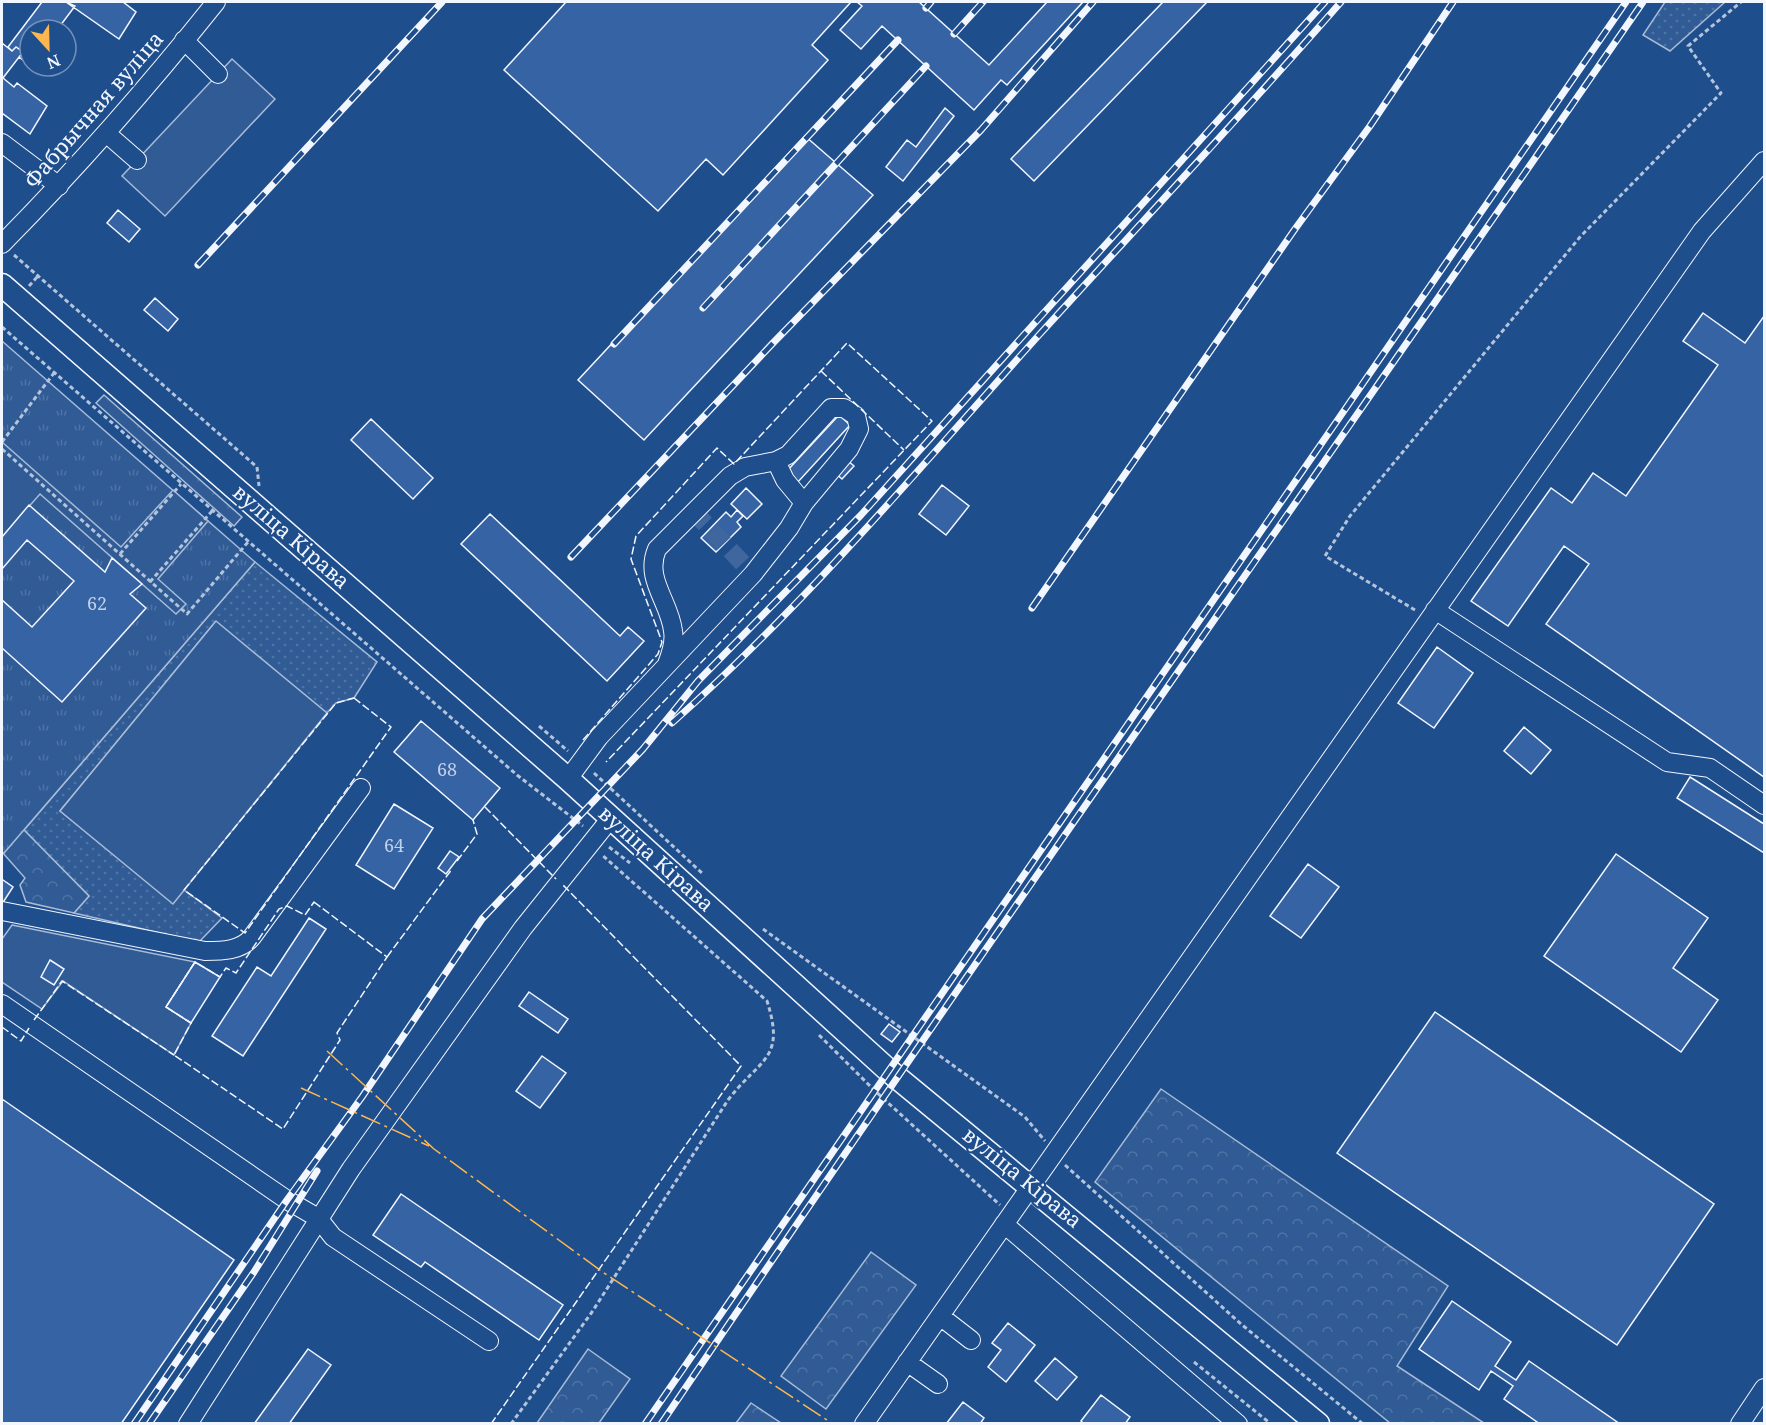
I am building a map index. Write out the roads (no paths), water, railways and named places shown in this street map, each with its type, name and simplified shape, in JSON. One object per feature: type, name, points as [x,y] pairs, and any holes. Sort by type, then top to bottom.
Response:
[{"type":"main road","name":"вуліца Кірава","points":[[2,285],[575,771],[611,818],[888,1070],[1318,1424]]},
{"type":"street","name":"Фабрычная вуліца","points":[[2,244],[59,186],[106,133],[184,40],[207,4]]},
{"type":"street","points":[[184,40],[218,74]]},
{"type":"street","points":[[106,133],[137,160]]},
{"type":"street","points":[[2,142],[59,186]]},
{"type":"street","points":[[873,1420],[907,1362],[986,1252],[1029,1184],[1702,231],[1764,161]]},
{"type":"street","points":[[575,771],[599,737],[753,573],[789,528],[804,502],[849,449],[859,429],[856,416],[843,408],[831,408],[788,455],[776,461],[745,467],[730,476],[657,549],[652,562],[654,576],[674,631],[667,664]]},
{"type":"street","points":[[776,461],[785,480],[804,502]]},
{"type":"street","points":[[1432,614],[1667,762],[1710,768],[1764,804]]},
{"type":"street","points":[[2,911],[205,951],[227,951],[249,941],[361,788]]},
{"type":"street","points":[[188,1424],[318,1218],[474,995],[611,818]]},
{"type":"street","points":[[2,1004],[287,1200],[318,1218],[333,1237],[489,1341]]},
{"type":"street","points":[[1007,1219],[1238,1424]]},
{"type":"street","points":[[940,1316],[971,1340]]},
{"type":"street","points":[[907,1362],[938,1384]]},
{"type":"street","points":[[1740,1424],[1764,1388]]},
{"type":"tunnel","points":[[693,511],[753,574]]},
{"type":"railway","points":[[198,265],[442,2]]},
{"type":"railway","points":[[926,8],[931,2]]},
{"type":"railway","points":[[954,34],[983,2]]},
{"type":"railway","points":[[571,557],[773,343],[981,130],[1093,2]]},
{"type":"railway","points":[[134,1424],[287,1200],[362,1097],[482,919],[643,749],[698,681],[861,515],[1325,2]]},
{"type":"railway","points":[[672,723],[721,678],[816,583],[1341,2]]},
{"type":"railway","points":[[1032,608],[1295,229],[1370,126],[1453,2]]},
{"type":"railway","points":[[645,1424],[1626,2]]},
{"type":"railway","points":[[661,1424],[1027,889],[1643,2]]},
{"type":"railway","points":[[614,344],[898,40]]},
{"type":"railway","points":[[703,308],[926,66]]},
{"type":"railway","points":[[149,1424],[254,1272],[317,1171]]}]
